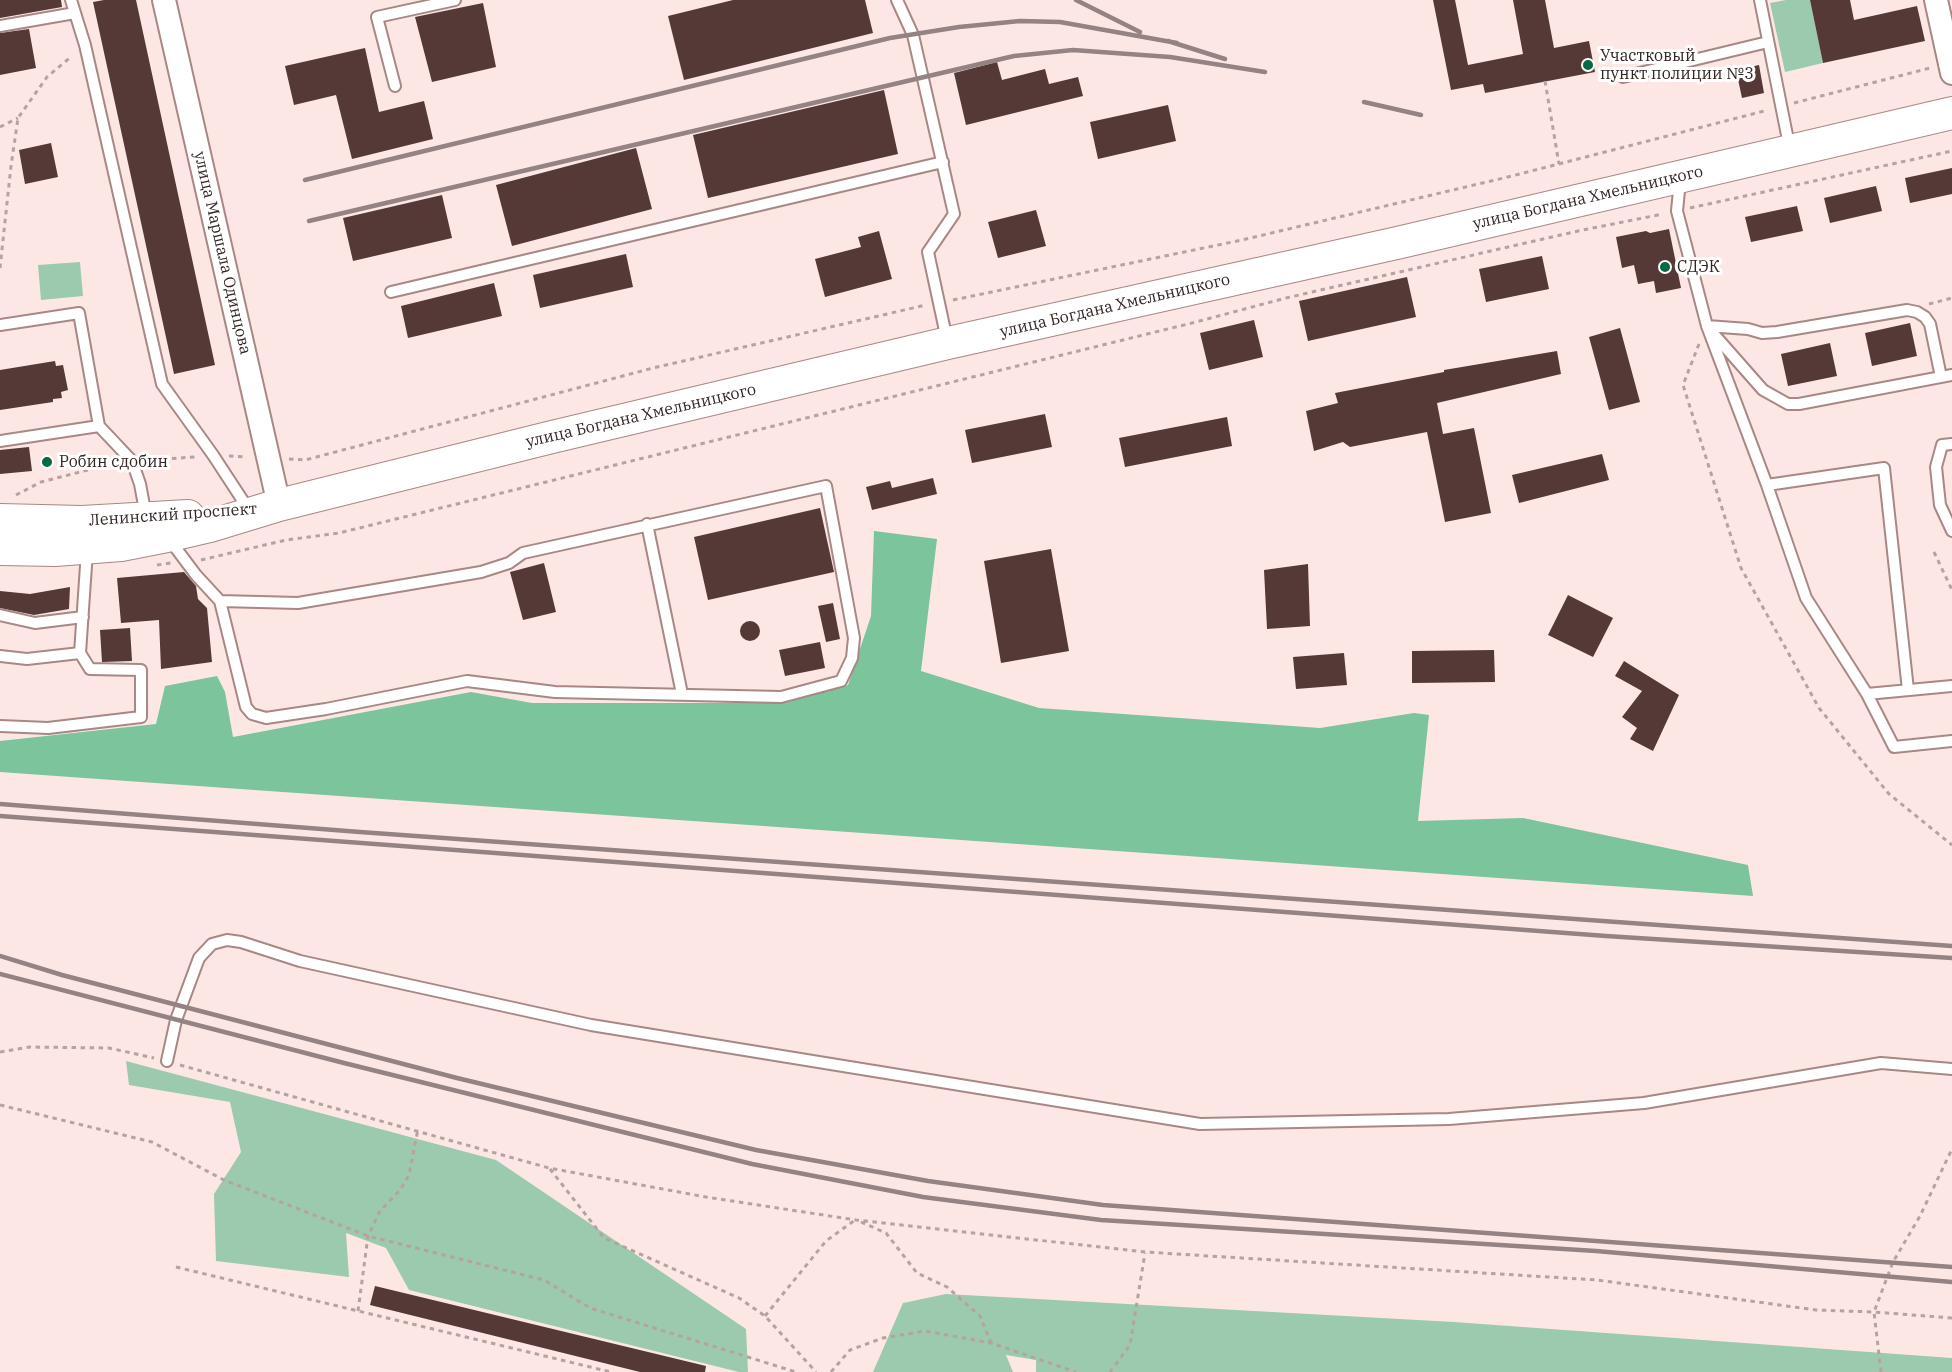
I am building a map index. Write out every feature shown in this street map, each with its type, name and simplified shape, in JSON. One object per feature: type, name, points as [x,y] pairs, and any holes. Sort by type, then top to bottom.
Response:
[{"type":"main road","name":"улица Богдана Хмельницкого","points":[[264,508],[948,343],[1398,243],[1952,113]]},
{"type":"main road","name":"Ленинский проспект","points":[[0,549],[55,550],[153,540],[210,526],[264,508]]},
{"type":"main road","name":"Ленинский проспект","points":[[0,520],[82,522],[153,540]]},
{"type":"street","name":"улица Маршала Одинцова","points":[[164,0],[264,508]]},
{"type":"street","points":[[1936,0],[1951,68]]},
{"type":"lane","points":[[72,0],[85,45],[162,384],[213,455],[264,508]]},
{"type":"lane","points":[[395,87],[377,17],[455,0]]},
{"type":"lane","points":[[897,0],[913,34],[954,214],[928,252],[948,343]]},
{"type":"lane","points":[[1760,0],[1790,151]]},
{"type":"lane","points":[[0,26],[75,13]]},
{"type":"lane","points":[[1623,76],[1768,42]]},
{"type":"lane","points":[[391,292],[943,162]]},
{"type":"lane","points":[[1681,177],[1677,211],[1707,326],[1767,485],[1806,598],[1867,694],[1894,747],[1952,741]]},
{"type":"lane","points":[[1907,310],[1917,312],[1930,324],[1947,376],[1799,404],[1788,404],[1763,390],[1707,326],[1748,329],[1762,333],[1777,332],[1907,310]]},
{"type":"lane","points":[[0,325],[79,313],[99,426],[132,461],[140,484],[153,540],[186,562],[220,601],[246,708],[252,714],[266,718],[326,709],[467,681],[555,692],[781,697],[841,681],[852,658],[854,638],[826,486],[647,524],[523,554],[509,562],[481,572],[298,603],[220,601]]},
{"type":"lane","points":[[0,441],[99,426]]},
{"type":"lane","points":[[1952,444],[1942,445],[1936,467],[1940,505],[1952,531]]},
{"type":"lane","points":[[1767,485],[1884,468],[1908,690]]},
{"type":"lane","points":[[647,524],[682,694]]},
{"type":"lane","points":[[0,726],[48,728],[141,717],[141,670],[90,669],[80,653],[87,548]]},
{"type":"lane","points":[[0,615],[35,623],[83,617]]},
{"type":"lane","points":[[0,656],[27,659],[80,653]]},
{"type":"lane","points":[[1867,694],[1952,686]]},
{"type":"lane","points":[[167,1061],[176,1020],[199,958],[212,944],[227,940],[241,942],[300,961],[591,1025],[1200,1124],[1449,1119],[1644,1103],[1881,1063],[1952,1069]]},
{"type":"path","points":[[0,128],[18,118],[47,76],[85,45]]},
{"type":"path","points":[[305,460],[653,368],[940,302],[1242,240],[1559,164],[1782,106],[1951,68]]},
{"type":"path","points":[[1545,81],[1559,164]]},
{"type":"path","points":[[0,268],[18,118]]},
{"type":"path","points":[[153,540],[186,562],[286,540],[339,533],[1286,298],[1578,231],[1952,151]]},
{"type":"path","points":[[1707,326],[1683,385],[1741,568],[1819,708],[1889,794],[1952,845]]},
{"type":"path","points":[[1934,552],[1952,590]]},
{"type":"path","points":[[0,1052],[30,1047],[108,1047],[167,1061],[549,1168],[706,1197],[856,1220],[1145,1252],[1597,1280],[1816,1310],[1874,1311],[1952,1318]]},
{"type":"path","points":[[0,1105],[152,1142],[224,1180],[368,1236],[544,1280],[590,1308],[796,1372]]},
{"type":"path","points":[[358,1311],[368,1236],[380,1211],[400,1190],[409,1175],[418,1130]]},
{"type":"path","points":[[1881,1372],[1874,1311],[1893,1262],[1920,1216],[1952,1149]]},
{"type":"path","points":[[549,1168],[604,1238],[739,1298],[765,1316],[816,1372]]},
{"type":"path","points":[[765,1316],[826,1241],[856,1220]]},
{"type":"path","points":[[856,1220],[886,1233],[917,1273],[947,1287],[980,1317],[991,1343]]},
{"type":"path","points":[[1110,1372],[1130,1345],[1145,1252]]},
{"type":"path","points":[[176,1267],[611,1372]]},
{"type":"path","points":[[831,1372],[850,1350],[883,1338],[925,1332],[991,1343],[1076,1372]]},
{"type":"green space","points":[[1810,0],[1823,63],[1785,72],[1770,3]]},
{"type":"green space","points":[[80,262],[83,296],[41,300],[38,265]]},
{"type":"green space","points":[[874,531],[937,539],[921,671],[1039,708],[1320,728],[1414,713],[1429,715],[1418,821],[1523,818],[1748,865],[1753,896],[0,772],[0,741],[156,724],[165,686],[217,676],[225,692],[233,737],[471,692],[532,703],[785,703],[848,685],[871,616]]},
{"type":"green space","points":[[126,1061],[496,1160],[746,1329],[748,1372],[739,1372],[409,1290],[386,1248],[346,1233],[349,1277],[216,1261],[214,1194],[241,1152],[230,1102],[129,1085]]},
{"type":"green space","points":[[946,1294],[1454,1322],[1952,1358],[1952,1372],[1036,1372],[1036,1360],[1006,1355],[1013,1372],[873,1372],[903,1303]]},
{"type":"building","points":[[0,0],[61,0],[62,7],[0,18]]},
{"type":"building","points":[[136,0],[215,365],[174,374],[93,2]]},
{"type":"building","points":[[733,0],[865,0],[873,33],[684,80],[668,16]]},
{"type":"building","points":[[1433,0],[1455,0],[1468,65],[1523,54],[1513,0],[1545,0],[1554,48],[1589,41],[1595,72],[1485,93],[1483,84],[1451,90]]},
{"type":"building","points":[[1810,0],[1850,0],[1854,20],[1917,6],[1925,41],[1823,63]]},
{"type":"building","points":[[483,3],[496,67],[432,82],[415,17]]},
{"type":"building","points":[[29,29],[36,68],[0,75],[0,33]]},
{"type":"building","points":[[365,48],[379,112],[424,101],[433,139],[352,159],[336,95],[294,105],[285,66]]},
{"type":"building","points":[[997,62],[1002,80],[1045,69],[1049,84],[1078,77],[1083,96],[966,125],[954,73]]},
{"type":"building","points":[[1759,65],[1764,93],[1742,98],[1736,70]]},
{"type":"building","points":[[884,90],[898,154],[708,198],[693,135]]},
{"type":"building","points":[[1168,105],[1176,141],[1098,159],[1090,122]]},
{"type":"building","points":[[51,143],[58,177],[25,184],[19,150]]},
{"type":"building","points":[[636,148],[652,209],[512,246],[496,185]]},
{"type":"building","points":[[1952,168],[1952,194],[1910,203],[1905,178]]},
{"type":"building","points":[[1876,186],[1882,211],[1830,223],[1824,198]]},
{"type":"building","points":[[442,195],[452,238],[353,261],[343,218]]},
{"type":"building","points":[[1797,206],[1803,231],[1751,242],[1745,217]]},
{"type":"building","points":[[1036,210],[1046,246],[998,258],[988,222]]},
{"type":"building","points":[[1669,229],[1681,288],[1656,293],[1654,281],[1638,284],[1634,265],[1622,268],[1616,237]]},
{"type":"building","points":[[879,231],[892,279],[825,297],[815,259],[861,247],[858,237]]},
{"type":"building","points":[[626,254],[633,287],[540,308],[533,275]]},
{"type":"building","points":[[1542,256],[1549,289],[1486,302],[1479,269]]},
{"type":"building","points":[[1407,277],[1416,317],[1308,341],[1299,301]]},
{"type":"building","points":[[494,283],[502,316],[408,338],[401,306]]},
{"type":"building","points":[[1254,320],[1263,357],[1209,370],[1200,333]]},
{"type":"building","points":[[1910,323],[1917,356],[1872,366],[1865,333]]},
{"type":"building","points":[[1620,328],[1640,402],[1609,410],[1589,337]]},
{"type":"building","points":[[1830,343],[1837,376],[1788,386],[1781,354]]},
{"type":"building","points":[[1557,351],[1561,374],[1437,403],[1443,434],[1474,428],[1491,513],[1445,522],[1427,432],[1350,447],[1343,442],[1314,451],[1306,411],[1338,403],[1335,393],[1444,372],[1444,370]]},
{"type":"building","points":[[55,361],[56,366],[63,365],[68,390],[61,392],[62,398],[53,399],[53,402],[0,410],[0,370]]},
{"type":"building","points":[[1045,414],[1052,447],[972,463],[965,430]]},
{"type":"building","points":[[1227,417],[1232,446],[1125,467],[1119,438]]},
{"type":"building","points":[[29,447],[32,471],[0,474],[0,450]]},
{"type":"building","points":[[1602,454],[1609,480],[1519,503],[1512,475]]},
{"type":"building","points":[[933,478],[937,494],[872,510],[866,487],[890,481],[892,488]]},
{"type":"building","points":[[820,508],[834,572],[708,600],[694,537]]},
{"type":"building","points":[[1051,549],[1069,651],[1001,663],[984,561]]},
{"type":"building","points":[[544,563],[556,612],[523,620],[510,572]]},
{"type":"building","points":[[1308,564],[1310,626],[1267,629],[1264,570]]},
{"type":"building","points":[[184,572],[196,586],[198,599],[207,608],[212,662],[161,669],[159,620],[121,623],[117,578]]},
{"type":"building","points":[[70,587],[69,609],[34,615],[0,608],[0,591],[30,594]]},
{"type":"building","points":[[1568,595],[1613,618],[1593,657],[1548,635]]},
{"type":"building","points":[[833,603],[840,639],[826,642],[818,606]]},
{"type":"building","points":[[746,621],[754,621],[760,627],[760,635],[754,641],[746,641],[740,635],[740,627]]},
{"type":"building","points":[[130,628],[132,661],[102,662],[100,630]]},
{"type":"building","points":[[820,642],[825,668],[785,676],[779,650]]},
{"type":"building","points":[[1494,650],[1495,682],[1412,683],[1412,651]]},
{"type":"building","points":[[1344,653],[1347,685],[1296,689],[1293,657]]},
{"type":"building","points":[[1624,661],[1679,695],[1653,751],[1630,739],[1637,728],[1622,717],[1642,691],[1615,676]]},
{"type":"building","points":[[375,1286],[706,1366],[705,1372],[640,1372],[370,1305]]},
{"type":"railway","points":[[1076,0],[1140,32]]},
{"type":"railway","points":[[305,180],[890,38],[959,27],[1020,21],[1060,22],[1177,43]]},
{"type":"railway","points":[[1168,41],[1225,59]]},
{"type":"railway","points":[[309,221],[1014,56],[1073,50],[1170,57],[1265,72]]},
{"type":"railway","points":[[1364,102],[1421,115]]},
{"type":"railway","points":[[0,804],[360,832],[1952,946]]},
{"type":"railway","points":[[0,816],[1606,936],[1952,958]]},
{"type":"railway","points":[[0,956],[62,975],[457,1078],[756,1150],[928,1181],[1103,1205],[1952,1267]]},
{"type":"railway","points":[[0,974],[344,1063],[752,1164],[923,1197],[1101,1220],[1596,1251],[1952,1282]]},
{"type":"place","name":"Участковый пункт полиции №3","points":[[1588,65]]},
{"type":"place","name":"СДЭК","points":[[1665,267]]},
{"type":"place","name":"Робин сдобин","points":[[47,462]]}]
